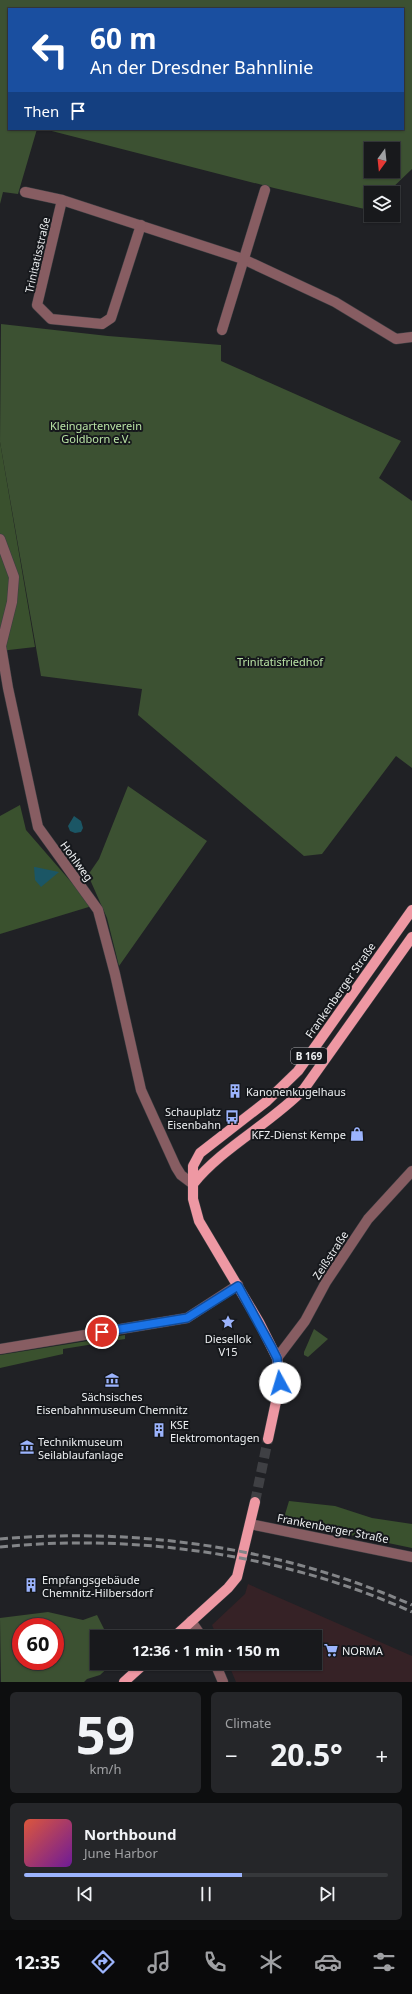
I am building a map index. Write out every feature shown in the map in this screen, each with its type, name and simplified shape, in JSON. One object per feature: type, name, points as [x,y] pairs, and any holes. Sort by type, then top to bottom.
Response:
[{"type":"main road","name":"Frankenberger Straße","points":[[268,1439],[280,1383],[277,1358],[268,1338],[199,1221],[193,1199],[193,1166],[200,1153],[268,1101],[298,1071],[412,910]]},
{"type":"main road","name":"B 169","points":[[193,1184],[214,1163],[288,1105],[304,1089],[412,937]]},
{"type":"main road","points":[[181,1630],[237,1577],[254,1502]]},
{"type":"main road","points":[[124,1682],[137,1670]]},
{"type":"street","points":[[222,330],[265,190]]},
{"type":"street","points":[[25,192],[62,200],[243,258],[335,302],[396,339],[412,337]]},
{"type":"street","name":"Trinitatisstraße","points":[[62,200],[37,305],[51,319],[102,324],[111,318],[141,225]]},
{"type":"street","name":"Hohlweg","points":[[0,539],[14,577],[12,602],[1,646],[8,688],[38,827],[98,910],[115,974],[141,1090],[176,1167],[181,1175],[193,1184]]},
{"type":"street","name":"Zeißstraße","points":[[277,1358],[305,1321],[326,1282],[368,1219],[412,1171]]},
{"type":"street","points":[[0,1349],[187,1318],[238,1286]]},
{"type":"street","name":"Frankenberger Straße","points":[[250,1524],[412,1557]]},
{"type":"street","points":[[191,1621],[197,1630]]},
{"type":"street","points":[[218,1670],[223,1682]]},
{"type":"shaded area","points":[[248,1584],[412,1656],[412,1682],[236,1682],[231,1670],[322,1670],[322,1630],[214,1630],[212,1625],[245,1594]]},
{"type":"green space","points":[[0,0],[412,0],[412,169],[394,186],[364,186],[364,209],[274,188],[48,130],[404,130],[404,8],[8,8],[8,130],[37,130],[18,194],[3,192],[0,204]]},
{"type":"green space","name":"Trinitatisfriedhof","points":[[1,324],[108,336],[221,345],[221,361],[401,441],[379,478],[412,501],[412,768],[396,756],[322,854],[304,856],[138,715],[142,689],[41,676],[0,442]]},
{"type":"green space","points":[[0,442],[35,647],[0,651]]},
{"type":"green space","points":[[128,786],[207,841],[119,966],[107,918],[88,875],[99,859]]},
{"type":"green space","points":[[20,805],[26,830],[92,906],[0,934],[0,816]]},
{"type":"green space","points":[[314,1329],[328,1339],[308,1357],[304,1355],[304,1352]]},
{"type":"green space","points":[[125,1335],[125,1339],[63,1349],[63,1354],[0,1368],[0,1355]]},
{"type":"green space","points":[[289,1501],[335,1506],[372,1518],[412,1524],[412,1548],[283,1521]]},
{"type":"green space","points":[[48,1612],[83,1620],[97,1615],[104,1630],[90,1630],[90,1670],[105,1670],[100,1675],[87,1679],[84,1682],[1,1682],[0,1618]]},
{"type":"water","points":[[74,816],[81,821],[83,828],[81,832],[75,833],[70,831],[68,826]]},
{"type":"water","points":[[34,867],[59,872],[41,887],[35,880]]},
{"type":"tunnel","points":[[255,1502],[268,1439]]},
{"type":"railway","points":[[0,1539],[52,1536],[105,1536],[210,1546],[262,1556],[313,1569],[363,1585],[412,1605]]},
{"type":"railway","points":[[0,1547],[52,1543],[105,1543],[158,1546],[210,1553],[263,1563],[314,1576],[364,1592],[412,1612]]},
{"type":"place","name":"Kanonenkugelhaus","points":[[235,1091]]},
{"type":"place","name":"Schauplatz Eisenbahn","points":[[232,1117]]},
{"type":"place","name":"KFZ-Dienst Kempe","points":[[357,1134]]},
{"type":"place","name":"Diesellok V15","points":[[228,1322]]},
{"type":"place","name":"Sächsisches Eisenbahnmuseum Chemnitz","points":[[112,1380]]},
{"type":"place","name":"KSE Elektromontagen","points":[[159,1430]]},
{"type":"place","name":"Technikmuseum Seilablaufanlage","points":[[27,1447]]},
{"type":"place","name":"Empfangsgebäude Chemnitz-Hilbersdorf","points":[[31,1585]]},
{"type":"place","name":"NORMA","points":[[331,1650]]},
{"type":"route","points":[[102,1332],[187,1318],[238,1286],[259,1322],[277,1358],[280,1383]]},
{"type":"park label","name":"Kleingartenverein Goldborn e.V.","points":[[96,431]]}]
